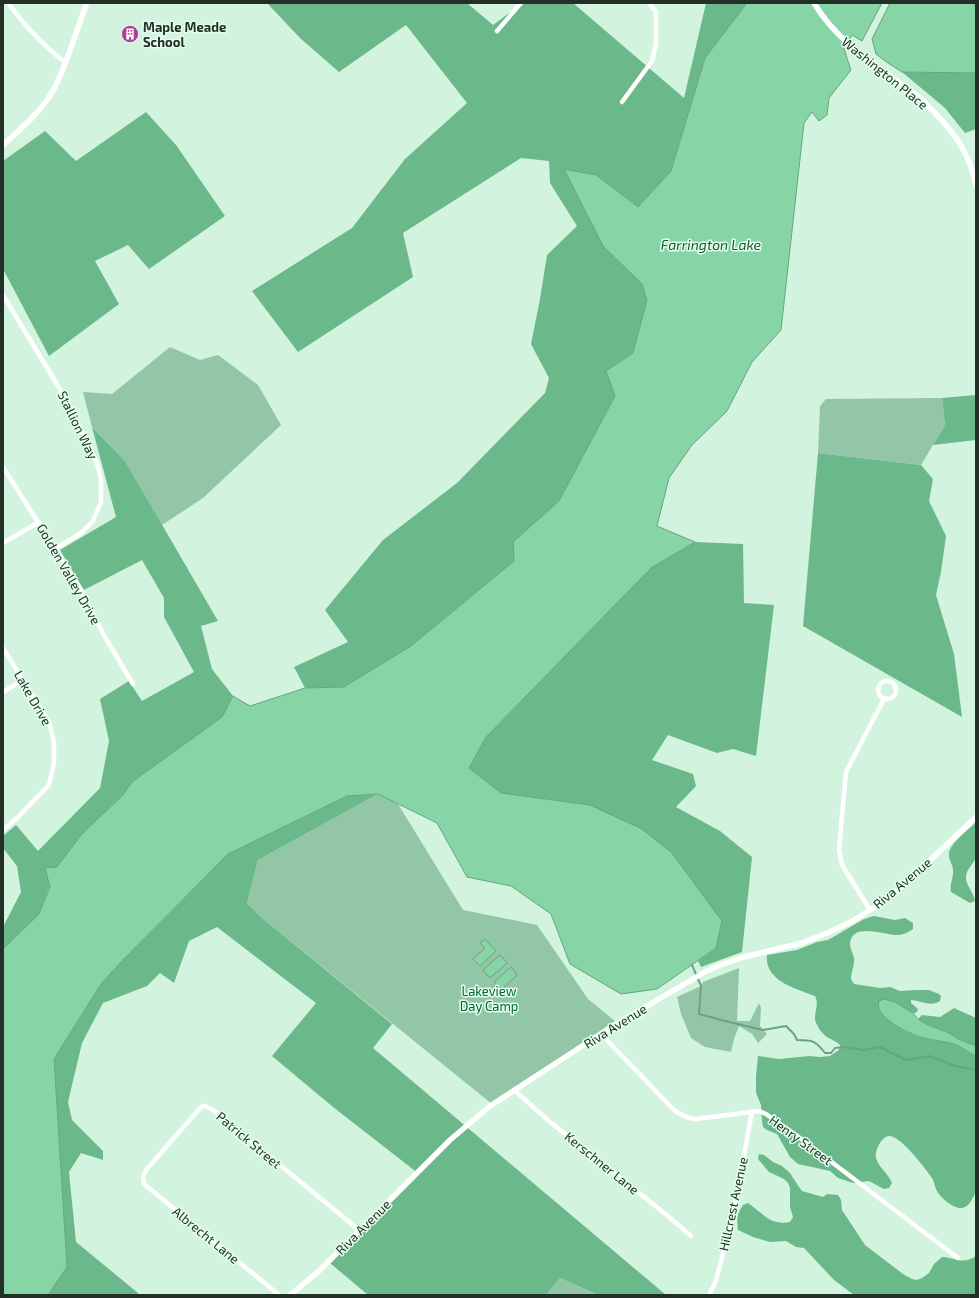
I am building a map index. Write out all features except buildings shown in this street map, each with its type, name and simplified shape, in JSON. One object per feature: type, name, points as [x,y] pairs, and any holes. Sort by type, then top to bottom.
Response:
[{"type":"street","points":[[8,3],[23,23],[43,44],[65,62]]},
{"type":"street","points":[[3,145],[40,109],[54,88],[86,3]]},
{"type":"street","points":[[497,31],[521,3]]},
{"type":"street","points":[[622,102],[652,61],[656,44],[656,12],[649,3]]},
{"type":"street","name":"Washington Place","points":[[814,3],[839,36],[859,53],[919,97],[951,130],[966,154],[976,185]]},
{"type":"street","name":"Stallion Way","points":[[3,295],[67,400],[97,463],[101,479],[101,502],[93,521],[81,533],[55,549]]},
{"type":"street","name":"Golden Valley Drive","points":[[3,467],[79,587],[105,637],[133,684]]},
{"type":"street","points":[[3,543],[39,522]]},
{"type":"street","name":"Lake Drive","points":[[3,648],[49,722],[54,742],[54,763],[49,785],[3,830]]},
{"type":"street","points":[[3,692],[23,680]]},
{"type":"street","points":[[883,682],[891,682],[895,686],[896,692],[892,698],[884,699],[878,694],[878,686],[883,682]]},
{"type":"street","points":[[870,910],[842,865],[839,849],[846,772],[884,699]]},
{"type":"street","name":"Riva Avenue","points":[[290,1295],[319,1271],[450,1140],[490,1106],[601,1034],[694,978],[720,965],[744,956],[802,943],[827,933],[870,910],[906,883],[976,816]]},
{"type":"street","name":"Henry Street","points":[[601,1034],[675,1111],[692,1119],[760,1111],[766,1114],[958,1258]]},
{"type":"street","name":"Kerschner Lane","points":[[514,1090],[549,1121],[691,1236]]},
{"type":"street","name":"Patrick Street","points":[[146,1170],[201,1107],[209,1107],[359,1230]]},
{"type":"street","name":"Hillcrest Avenue","points":[[709,1295],[715,1283],[730,1226],[752,1112]]},
{"type":"street","name":"Albrecht Lane","points":[[146,1170],[142,1178],[144,1184],[279,1295]]},
{"type":"green space","points":[[170,347],[200,360],[218,355],[258,385],[281,425],[203,498],[162,525],[125,461],[92,427],[83,392],[112,394]]},
{"type":"green space","points":[[942,398],[945,425],[921,465],[818,453],[820,406],[826,399]]},
{"type":"green space","name":"Lakeview Day Camp","points":[[378,794],[398,804],[463,910],[537,925],[588,999],[615,1021],[492,1104],[262,918],[247,903],[258,860]]},
{"type":"green space","points":[[739,968],[737,1021],[750,1021],[759,1003],[761,1008],[760,1026],[767,1034],[758,1043],[752,1034],[739,1026],[731,1052],[705,1047],[691,1038],[681,1014],[677,997],[701,986],[703,982]]},
{"type":"green space","points":[[560,1278],[598,1295],[546,1295]]},
{"type":"shaded area","points":[[267,3],[467,3],[493,25],[523,3],[573,3],[684,98],[706,3],[747,3],[705,58],[671,171],[638,207],[596,175],[603,246],[643,284],[647,300],[633,353],[606,371],[615,396],[559,501],[514,542],[514,561],[411,646],[344,687],[305,688],[294,667],[348,642],[325,610],[383,540],[457,483],[545,393],[549,378],[531,344],[547,255],[577,226],[550,183],[549,161],[521,158],[403,233],[413,277],[298,352],[252,291],[352,228],[405,159],[467,103],[406,25],[339,72],[300,38]]},
{"type":"shaded area","points":[[902,72],[976,73],[976,129],[965,133],[945,108]]},
{"type":"shaded area","points":[[146,112],[176,145],[225,216],[149,269],[128,245],[95,261],[119,304],[49,356],[3,269],[3,161],[45,131],[76,161]]},
{"type":"shaded area","points":[[976,395],[976,440],[933,445],[945,425],[942,398]]},
{"type":"shaded area","points":[[92,427],[125,461],[218,621],[201,626],[212,669],[233,696],[223,717],[132,782],[123,795],[82,834],[57,867],[39,914],[3,949],[3,927],[21,892],[17,866],[3,848],[3,836],[16,825],[38,851],[100,788],[109,741],[100,699],[129,681],[142,701],[194,672],[164,617],[164,598],[142,560],[84,590],[60,550],[116,517]]},
{"type":"shaded area","points":[[818,453],[921,465],[933,479],[929,501],[946,536],[936,595],[954,654],[962,717],[803,626]]},
{"type":"shaded area","points":[[695,542],[743,544],[744,603],[774,605],[756,756],[733,749],[717,753],[668,735],[652,760],[693,774],[696,786],[676,807],[720,831],[752,857],[742,952],[701,967],[698,961],[716,948],[590,805],[500,793],[469,768],[486,737],[651,568]]},
{"type":"shaded area","points":[[378,794],[258,860],[247,903],[262,918],[392,1024],[373,1048],[666,1295],[598,1295],[560,1278],[546,1295],[368,1295],[330,1263],[419,1174],[333,1107],[272,1056],[316,1003],[217,927],[189,941],[174,983],[160,973],[147,986],[103,1003],[82,1043],[68,1102],[72,1120],[103,1151],[103,1160],[81,1153],[69,1172],[76,1242],[138,1293],[138,1295],[48,1295],[67,1267],[54,1059],[101,984],[228,854],[347,796]]},
{"type":"shaded area","points":[[976,822],[977,854],[966,874],[967,883],[975,901],[970,903],[951,892],[953,870],[949,855],[955,842]]},
{"type":"shaded area","points":[[874,916],[895,920],[905,918],[913,923],[913,929],[907,933],[899,935],[863,931],[852,936],[850,945],[854,956],[854,961],[851,979],[854,984],[880,988],[890,987],[900,991],[929,990],[939,994],[941,996],[940,1001],[933,1004],[911,1000],[911,1003],[918,1010],[916,1013],[902,1008],[895,1002],[880,1011],[894,1024],[912,1034],[957,1045],[976,1056],[976,1192],[970,1203],[962,1208],[954,1206],[943,1199],[932,1178],[924,1167],[899,1140],[893,1137],[888,1136],[884,1138],[876,1152],[877,1162],[892,1183],[889,1188],[884,1189],[869,1181],[853,1183],[838,1178],[830,1171],[798,1164],[790,1157],[777,1134],[763,1127],[761,1105],[756,1093],[758,1056],[779,1059],[809,1056],[830,1056],[839,1050],[840,1045],[825,1036],[817,1026],[815,1020],[817,1004],[815,996],[791,987],[776,978],[767,964],[767,955],[797,950],[817,942],[828,940],[864,919]]},
{"type":"shaded area","points":[[954,1008],[976,1018],[976,1046],[958,1039],[949,1033],[928,1025],[918,1019],[922,1015],[940,1017]]},
{"type":"shaded area","points":[[759,1154],[764,1155],[773,1162],[782,1166],[790,1173],[802,1191],[823,1197],[827,1194],[838,1195],[841,1200],[842,1210],[865,1245],[903,1274],[912,1279],[917,1280],[929,1273],[934,1264],[942,1257],[963,1261],[976,1256],[976,1295],[854,1295],[834,1280],[804,1248],[796,1247],[786,1241],[770,1242],[753,1237],[738,1230],[738,1214],[743,1205],[748,1203],[767,1218],[777,1222],[790,1222],[793,1217],[790,1207],[790,1188],[788,1183],[784,1179],[769,1172],[758,1159]]},
{"type":"water","name":"Farrington Lake","points":[[747,3],[882,3],[862,41],[852,35],[844,49],[851,70],[829,98],[827,115],[819,121],[812,112],[804,123],[781,330],[752,362],[727,411],[692,445],[669,478],[657,526],[695,542],[651,568],[486,737],[469,768],[501,793],[590,805],[642,829],[672,853],[722,921],[716,948],[657,989],[621,994],[570,964],[551,914],[511,886],[467,877],[437,823],[378,794],[347,796],[228,854],[101,984],[54,1059],[67,1267],[48,1295],[3,1295],[3,949],[39,914],[50,887],[45,868],[57,867],[82,834],[123,795],[132,782],[222,717],[233,696],[250,706],[305,688],[344,687],[411,646],[514,561],[513,542],[559,501],[615,396],[606,371],[633,353],[647,300],[642,284],[603,246],[564,169],[596,175],[638,207],[671,171],[705,58]]},
{"type":"water","points":[[890,3],[976,3],[976,73],[902,72],[876,54],[872,39]]},
{"type":"water","points":[[485,939],[496,951],[480,966],[473,959],[485,948],[480,943]]},
{"type":"water","points":[[500,955],[507,963],[490,978],[483,970]]},
{"type":"water","points":[[511,967],[517,975],[501,990],[494,982]]},
{"type":"water","points":[[884,999],[895,1002],[913,1013],[919,1020],[928,1025],[976,1046],[976,1056],[957,1045],[928,1039],[902,1029],[887,1019],[882,1013],[879,1007],[879,1001]]},
{"type":"waterway","points":[[692,965],[701,986],[699,1014],[763,1030],[786,1026],[794,1034],[797,1040],[806,1040],[816,1043],[825,1053],[831,1053],[835,1048],[844,1047],[863,1050],[880,1047],[906,1060],[930,1056],[955,1066],[976,1070]]},
{"type":"place","name":"Maple Meade School","points":[[130,34]]}]
